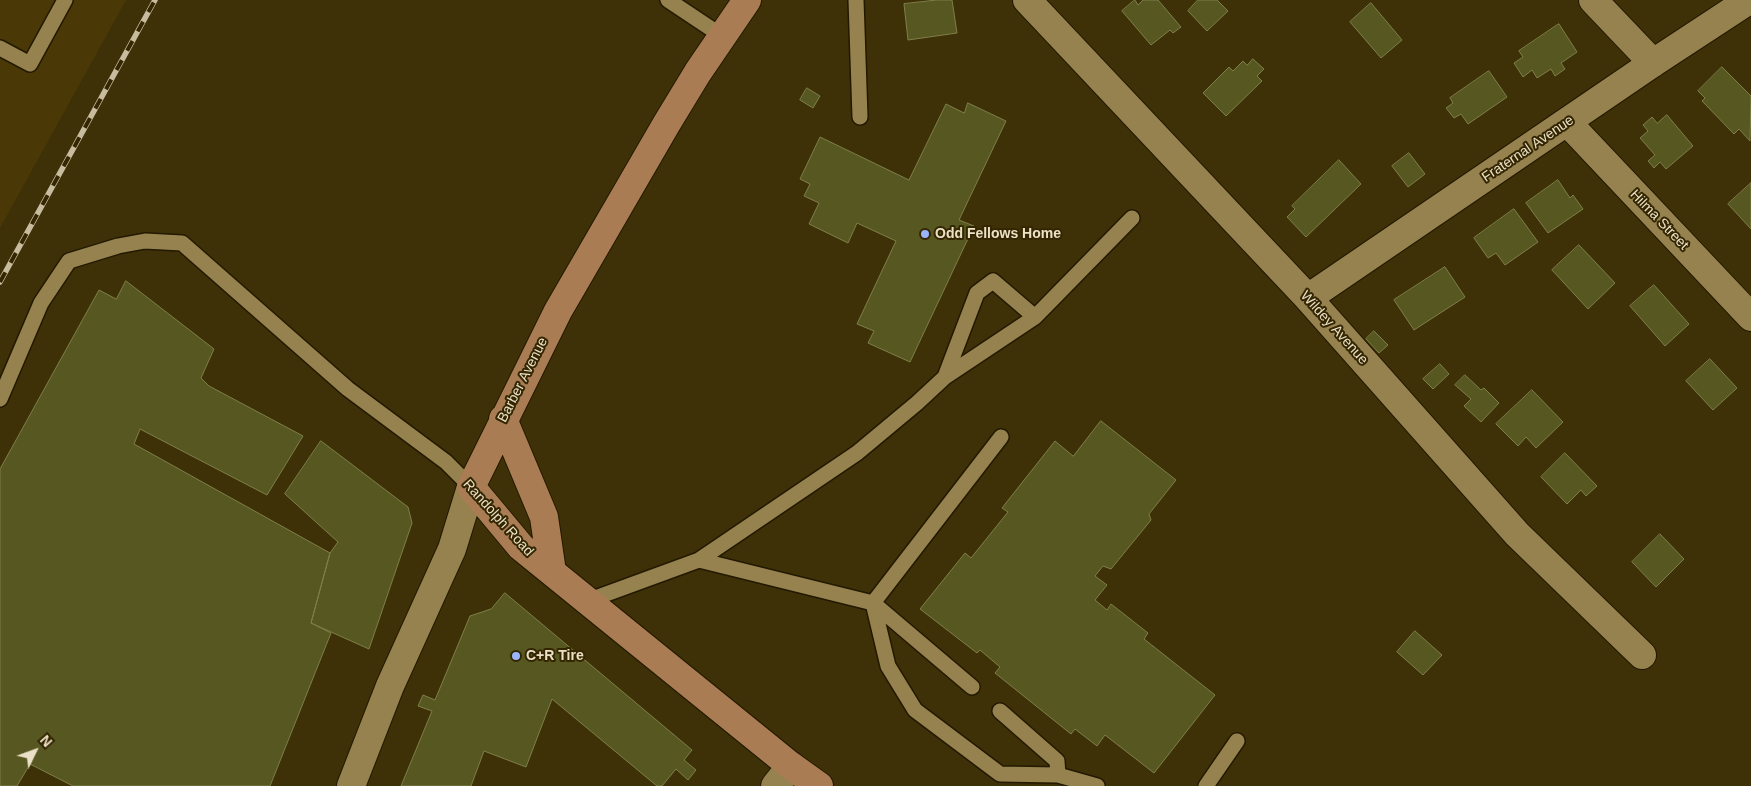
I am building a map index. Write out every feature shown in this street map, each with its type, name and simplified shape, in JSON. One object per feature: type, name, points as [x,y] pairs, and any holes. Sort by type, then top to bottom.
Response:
[{"type":"street","name":"Barber Avenue","points":[[351,786],[390,686],[452,549],[471,487],[503,419],[558,311],[667,123],[747,0]]},
{"type":"street","name":"Wildey Avenue","points":[[1027,0],[1308,298],[1517,534],[1642,655]]},
{"type":"street","points":[[1593,0],[1653,63]]},
{"type":"street","name":"Fraternal Avenue","points":[[1308,298],[1653,63],[1749,0]]},
{"type":"street","name":"Hilma Street","points":[[1567,122],[1751,317]]},
{"type":"street","points":[[503,419],[544,517],[552,572]]},
{"type":"street","name":"Randolph Road","points":[[471,487],[521,547],[587,601],[783,776],[818,786]]},
{"type":"lane","points":[[0,48],[30,64],[65,0]]},
{"type":"lane","points":[[668,0],[722,36]]},
{"type":"lane","points":[[856,0],[860,117]]},
{"type":"lane","points":[[587,601],[699,560],[857,453],[945,377],[1035,317],[1132,218]]},
{"type":"lane","name":"Randolph Road","points":[[0,399],[41,303],[69,261],[118,246],[145,241],[182,243],[348,389],[446,462],[471,487]]},
{"type":"lane","points":[[945,377],[977,293],[993,281],[1035,317]]},
{"type":"lane","points":[[873,603],[1001,437]]},
{"type":"lane","points":[[699,560],[873,603],[972,687]]},
{"type":"lane","points":[[873,603],[888,666],[915,710],[1000,774],[1058,775],[1097,786]]},
{"type":"lane","points":[[1000,711],[1057,761],[1058,775]]},
{"type":"lane","points":[[1206,786],[1237,742]]},
{"type":"shaded area","points":[[0,0],[126,0],[0,228]]},
{"type":"building","points":[[952,0],[957,33],[908,40],[904,4]]},
{"type":"building","points":[[1135,0],[1138,5],[1143,0],[1158,0],[1181,27],[1173,33],[1170,30],[1151,45],[1122,11]]},
{"type":"building","points":[[1198,0],[1217,0],[1228,11],[1207,31],[1188,11]]},
{"type":"building","points":[[1371,3],[1402,40],[1381,58],[1350,22]]},
{"type":"building","points":[[1559,24],[1577,52],[1561,63],[1565,69],[1555,76],[1551,69],[1537,78],[1532,70],[1523,77],[1514,63],[1523,57],[1519,51]]},
{"type":"building","points":[[1253,59],[1264,69],[1257,76],[1262,81],[1226,116],[1203,93],[1229,67],[1233,71],[1243,61],[1247,65]]},
{"type":"building","points":[[1722,67],[1751,96],[1750,141],[1739,129],[1734,134],[1702,101],[1705,98],[1698,91]]},
{"type":"building","points":[[1489,71],[1507,97],[1468,124],[1461,114],[1454,118],[1446,108],[1453,103],[1450,98]]},
{"type":"building","points":[[807,88],[820,96],[813,108],[800,100]]},
{"type":"building","name":"Odd Fellows Home","points":[[968,103],[1006,121],[959,220],[974,226],[910,362],[868,343],[874,331],[857,324],[896,241],[857,223],[848,243],[809,224],[819,203],[804,196],[810,184],[800,179],[820,137],[909,180],[946,104],[964,113]]},
{"type":"building","points":[[1667,115],[1693,146],[1666,169],[1660,162],[1654,168],[1648,161],[1655,155],[1640,138],[1648,131],[1643,125],[1652,117],[1657,123]]},
{"type":"building","points":[[1409,153],[1425,174],[1408,187],[1392,166]]},
{"type":"building","points":[[1339,160],[1361,184],[1306,237],[1287,217],[1295,209],[1292,206]]},
{"type":"building","points":[[1558,180],[1570,198],[1573,195],[1583,209],[1548,233],[1526,203]]},
{"type":"building","points":[[1751,183],[1751,229],[1728,204]]},
{"type":"building","points":[[1514,209],[1538,242],[1505,265],[1496,253],[1488,258],[1474,238]]},
{"type":"building","points":[[1579,245],[1615,283],[1588,309],[1552,270]]},
{"type":"building","points":[[1445,267],[1465,297],[1414,330],[1394,300]]},
{"type":"building","points":[[126,281],[214,349],[201,378],[209,386],[303,436],[267,495],[140,429],[134,444],[330,553],[311,623],[331,633],[270,786],[73,786],[30,764],[17,786],[0,786],[0,469],[99,290],[116,299]]},
{"type":"building","points":[[1654,285],[1689,324],[1665,346],[1630,306]]},
{"type":"building","points":[[1374,331],[1388,345],[1379,353],[1366,339]]},
{"type":"building","points":[[1710,359],[1737,388],[1713,410],[1686,381]]},
{"type":"building","points":[[1440,364],[1449,374],[1433,389],[1423,379]]},
{"type":"building","points":[[1465,375],[1481,390],[1484,388],[1499,403],[1481,422],[1464,406],[1471,399],[1455,385]]},
{"type":"building","points":[[1532,390],[1563,422],[1536,448],[1526,437],[1518,446],[1496,424]]},
{"type":"building","points":[[1101,421],[1176,480],[1149,514],[1151,520],[1111,569],[1103,566],[1095,576],[1107,585],[1095,600],[1107,610],[1111,604],[1148,633],[1144,639],[1215,695],[1154,773],[1105,735],[1097,746],[1075,729],[1071,734],[995,673],[1000,667],[980,650],[977,653],[920,609],[965,553],[971,558],[1008,512],[1002,508],[1055,441],[1073,456]]},
{"type":"building","points":[[321,441],[408,507],[412,523],[369,649],[311,623],[330,553],[338,542],[285,494]]},
{"type":"building","points":[[1565,453],[1597,486],[1586,496],[1581,490],[1567,504],[1541,477]]},
{"type":"building","points":[[1660,534],[1684,559],[1656,587],[1632,562]]},
{"type":"building","name":"C+R Tire","points":[[505,593],[692,750],[684,760],[696,770],[688,780],[676,769],[662,786],[657,786],[552,699],[526,767],[484,751],[471,786],[401,786],[432,711],[418,706],[423,695],[435,700],[470,616],[491,609]]},
{"type":"building","points":[[1415,631],[1442,655],[1423,675],[1397,652]]},
{"type":"railway","points":[[0,282],[155,0]]},
{"type":"place","name":"Odd Fellows Home","points":[[925,234]]},
{"type":"place","name":"C+R Tire","points":[[516,656]]}]
